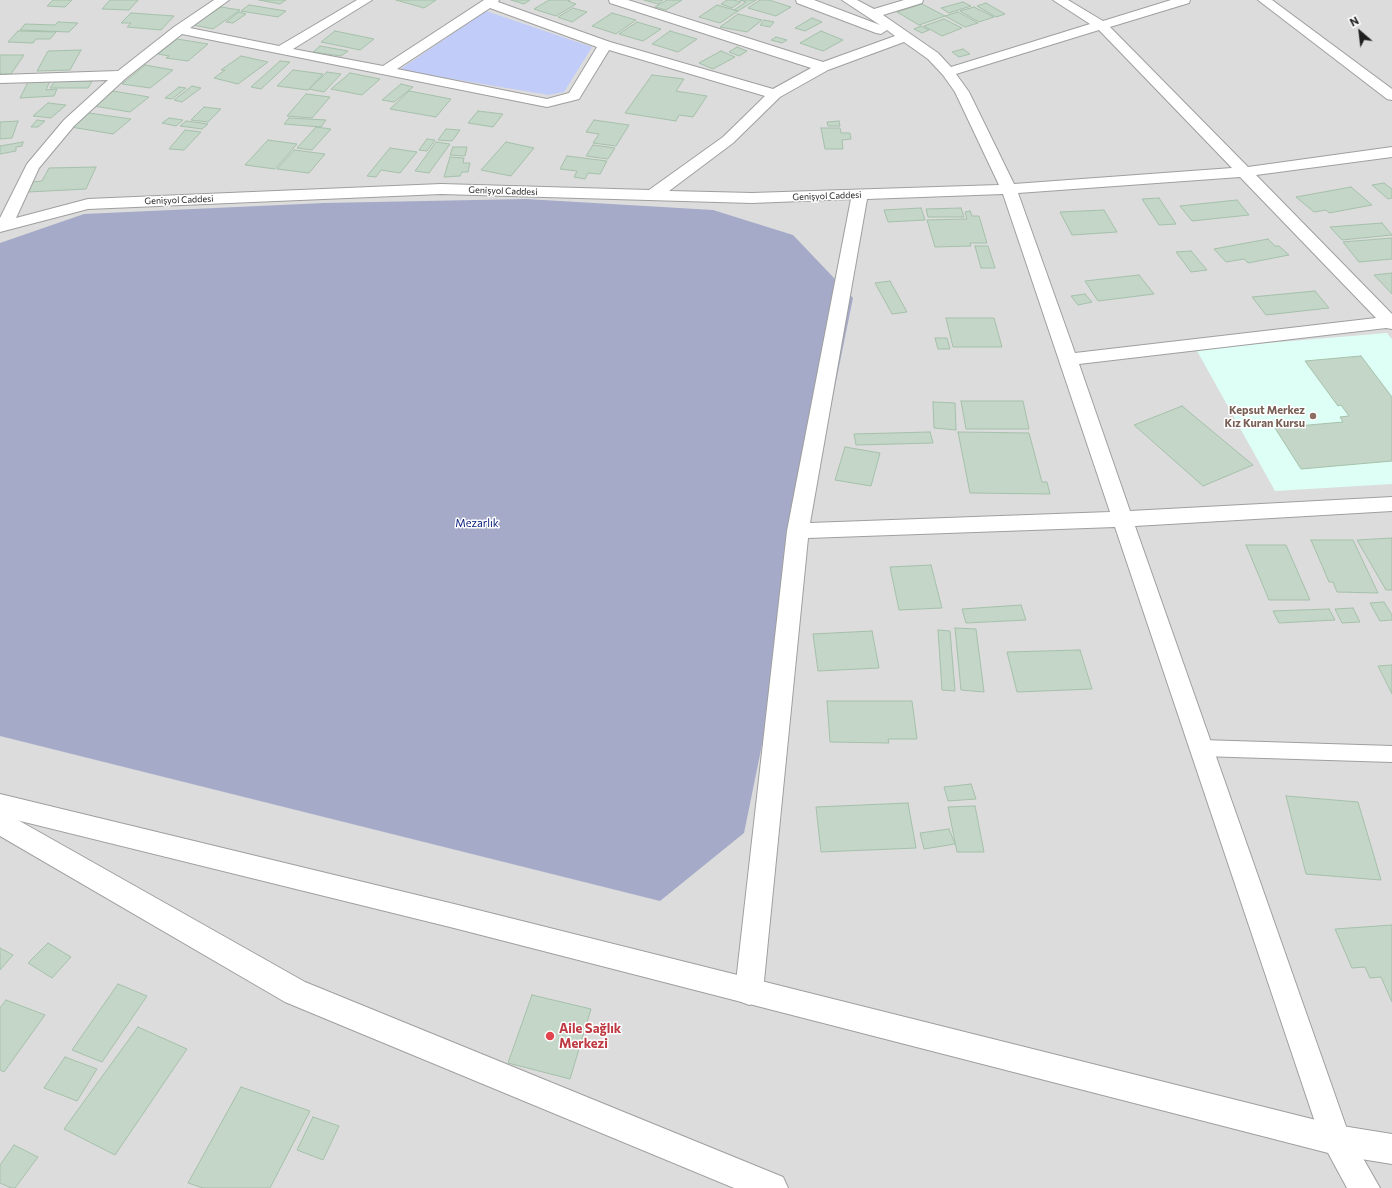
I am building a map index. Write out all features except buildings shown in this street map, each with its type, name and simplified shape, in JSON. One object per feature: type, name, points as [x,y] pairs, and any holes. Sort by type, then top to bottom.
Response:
[{"type":"street","points":[[2,226],[32,167],[68,123],[120,75],[179,30],[223,0]]},
{"type":"street","points":[[281,50],[366,0]]},
{"type":"street","points":[[615,0],[823,67]]},
{"type":"street","points":[[802,0],[864,25],[904,37]]},
{"type":"street","points":[[848,0],[873,14],[933,56],[948,72],[962,92],[1009,189],[1336,1140],[1364,1188]]},
{"type":"street","points":[[873,14],[917,0]]},
{"type":"street","points":[[1060,0],[1101,25],[1391,323]]},
{"type":"street","points":[[948,72],[1184,0]]},
{"type":"street","points":[[1264,0],[1392,96]]},
{"type":"street","points":[[385,71],[491,1],[605,45],[775,94]]},
{"type":"street","points":[[179,30],[547,103],[574,96],[605,45]]},
{"type":"street","points":[[653,195],[728,140],[775,94],[823,67],[904,37]]},
{"type":"street","points":[[0,79],[120,75]]},
{"type":"street","name":"Genişyol Caddesi","points":[[2,226],[88,204],[442,189],[752,198],[1009,189],[1245,172],[1392,152]]},
{"type":"street","points":[[749,990],[798,531],[860,194]]},
{"type":"street","points":[[1067,360],[1391,323]]},
{"type":"street","points":[[798,531],[1122,519],[1392,504]]},
{"type":"street","points":[[0,805],[454,916],[1336,1140],[1392,1149]]},
{"type":"street","points":[[0,823],[295,992],[772,1188]]},
{"type":"lane","points":[[1201,748],[1392,754]]},
{"type":"shaded area","points":[[0,0],[1392,0],[1392,1188],[0,1188]]},
{"type":"shaded area","points":[[486,11],[592,47],[564,92],[549,95],[399,70]]},
{"type":"shaded area","name":"Kepsut Merkez Kız Kuran Kursu","points":[[1387,333],[1392,339],[1392,484],[1275,491],[1196,349]]},
{"type":"green space","name":"Mezarlık","points":[[526,199],[713,210],[793,235],[853,298],[744,833],[660,901],[0,736],[0,243],[84,214],[324,203]]},
{"type":"place","name":"Kepsut Merkez Kız Kuran Kursu","points":[[1313,416]]},
{"type":"place","name":"Aile Sağlık Merkezi","points":[[550,1036]]}]
